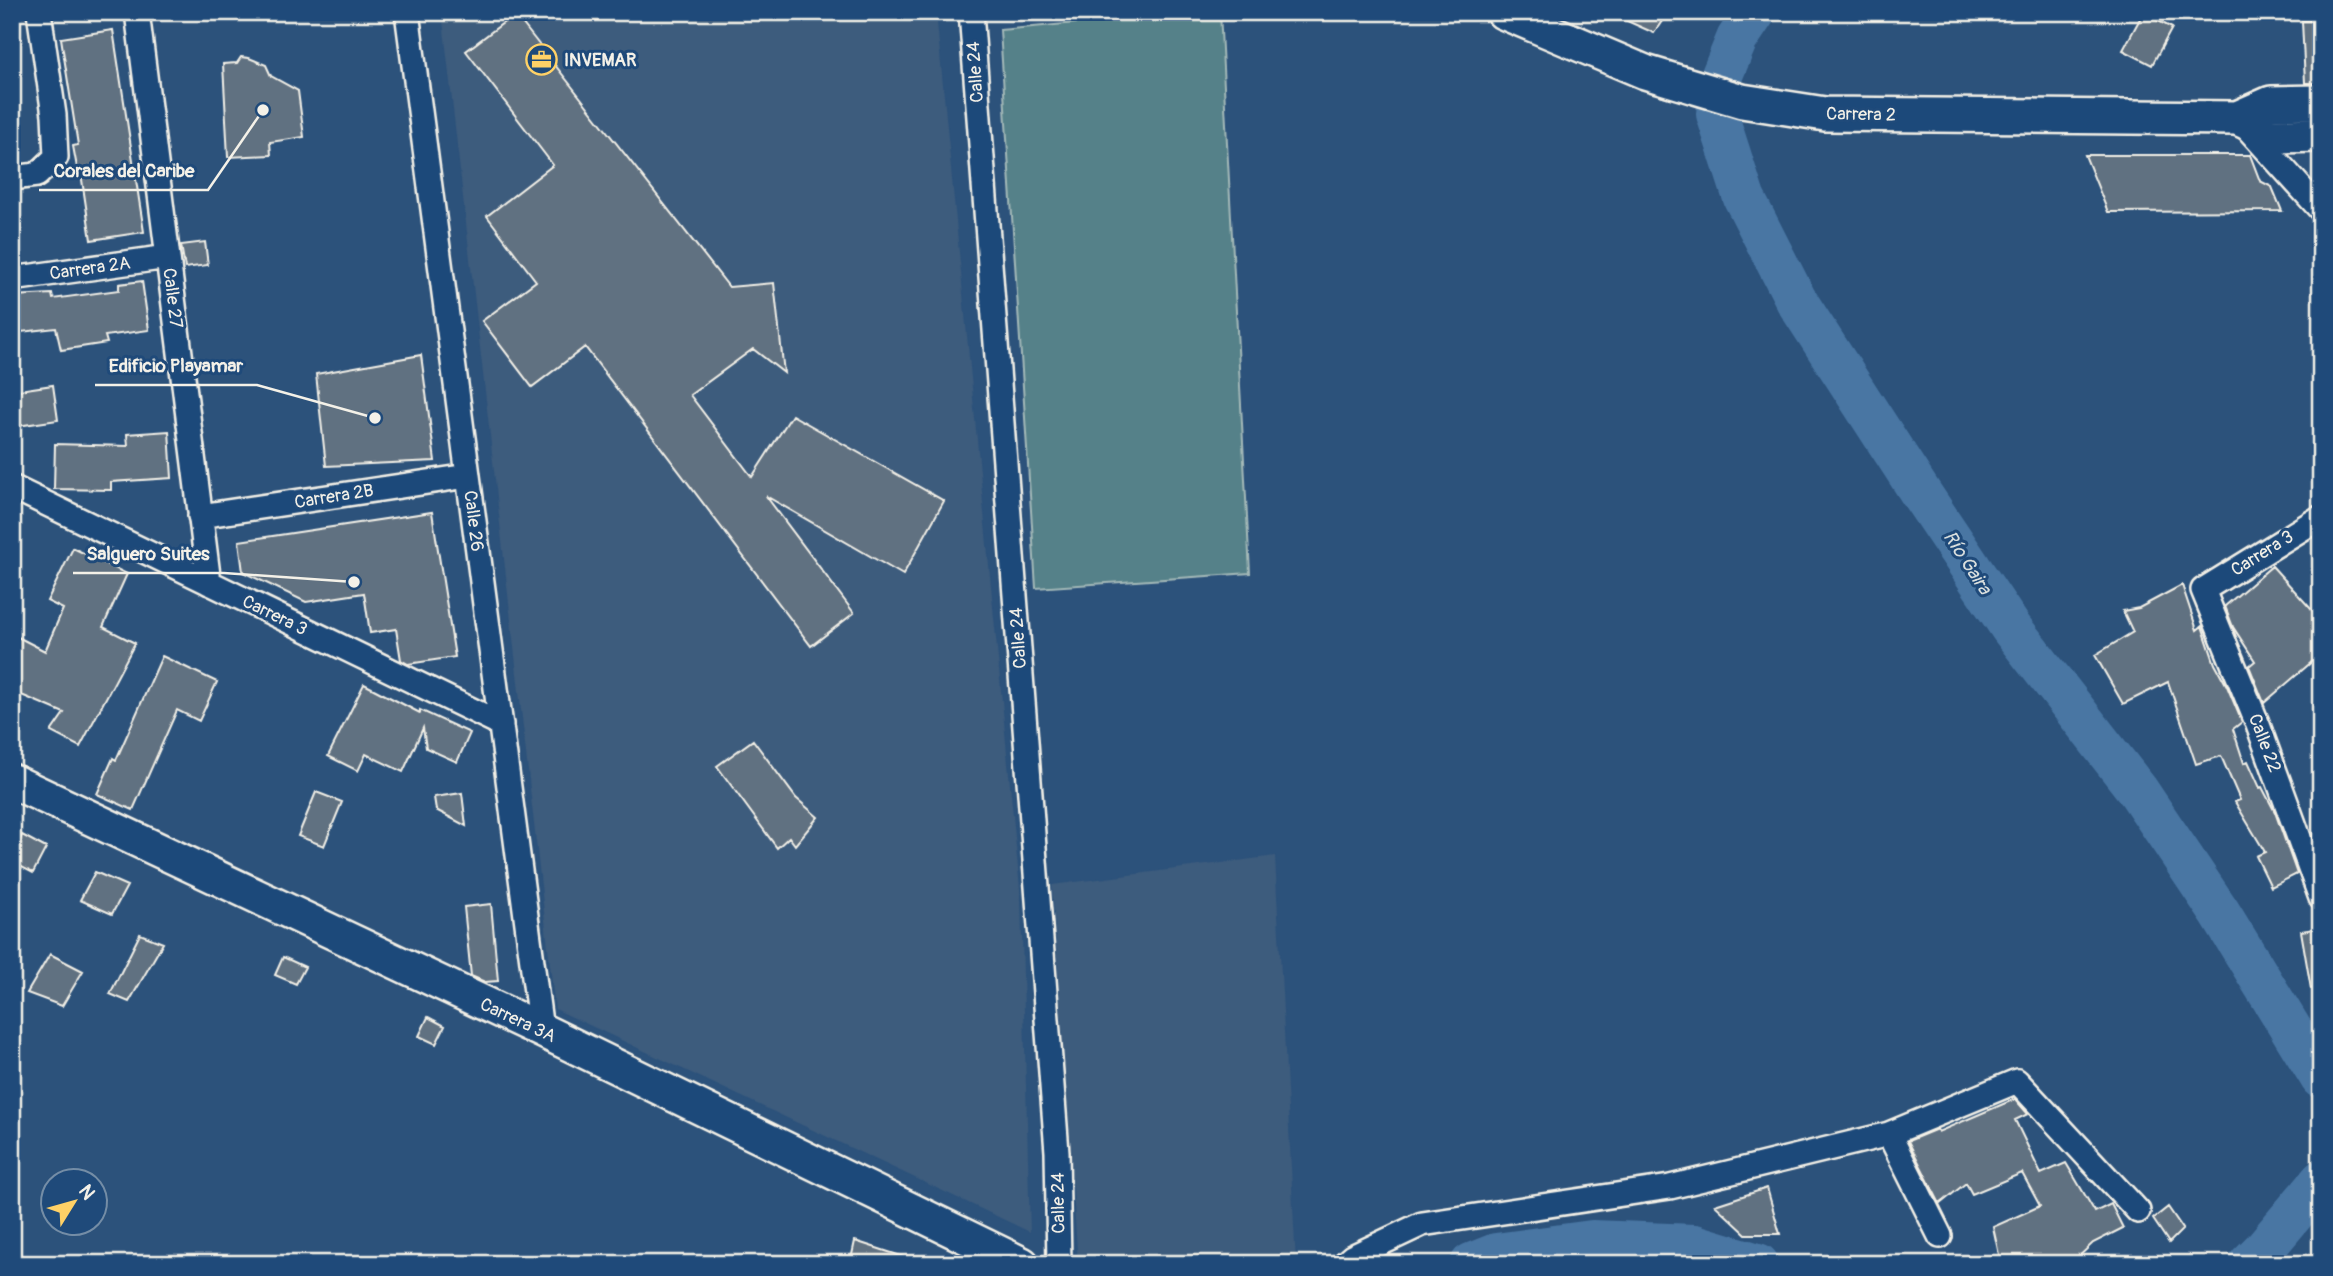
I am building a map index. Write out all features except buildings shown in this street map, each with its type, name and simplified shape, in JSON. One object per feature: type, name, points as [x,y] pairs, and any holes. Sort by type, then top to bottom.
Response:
[{"type":"street","points":[[12,178],[37,175],[56,157],[54,115],[39,12]]},
{"type":"street","name":"Calle 27","points":[[137,12],[209,583]]},
{"type":"street","name":"Calle 26","points":[[407,12],[541,1030]]},
{"type":"street","name":"Calle 24","points":[[971,12],[1057,1152],[1059,1264]]},
{"type":"street","name":"Carrera 2","points":[[1503,12],[1645,72],[1742,101],[1825,114],[2237,118],[2277,135],[2321,135]]},
{"type":"street","name":"Carrera 2","points":[[2237,118],[2271,103],[2321,102]]},
{"type":"street","points":[[2237,118],[2321,210]]},
{"type":"street","name":"Carrera 2A","points":[[12,279],[168,257]]},
{"type":"street","name":"Carrera 2B","points":[[200,516],[468,475]]},
{"type":"street","name":"Carrera 3","points":[[12,487],[501,724]]},
{"type":"street","name":"Carrera 3","points":[[2203,590],[2321,517]]},
{"type":"street","name":"Calle 22","points":[[2203,590],[2258,724],[2321,898]]},
{"type":"street","name":"Carrera 3A","points":[[12,781],[541,1030],[1022,1264]]},
{"type":"street","points":[[1344,1264],[1352,1257],[1422,1224],[1670,1187],[1889,1134],[2017,1081],[2138,1211]]},
{"type":"street","points":[[1889,1134],[1940,1237]]},
{"type":"shaded area","points":[[442,12],[936,12],[1021,899],[1030,1232],[555,1009]]},
{"type":"shaded area","points":[[1275,856],[1296,1264],[1078,1264],[1052,885]]},
{"type":"green space","points":[[1220,12],[1250,573],[1036,588],[1000,30]]},
{"type":"waterway","name":"Río Gaira","points":[[1755,12],[1737,39],[1722,75],[1717,114],[1744,198],[1796,300],[2011,628],[2138,791],[2220,913],[2321,1078]]},
{"type":"waterway","name":"Río Gaira","points":[[2249,1264],[2321,1181]]},
{"type":"waterway","name":"Río Gaira","points":[[1471,1264],[1496,1254],[1592,1241],[1695,1245],[1758,1264]]},
{"type":"place","name":"INVEMAR","points":[[541,60]]},
{"type":"place","name":"Corales del Caribe","points":[[263,110]]},
{"type":"place","name":"Edificio Playamar","points":[[375,418]]},
{"type":"place","name":"Salguero Suites","points":[[354,582]]}]
